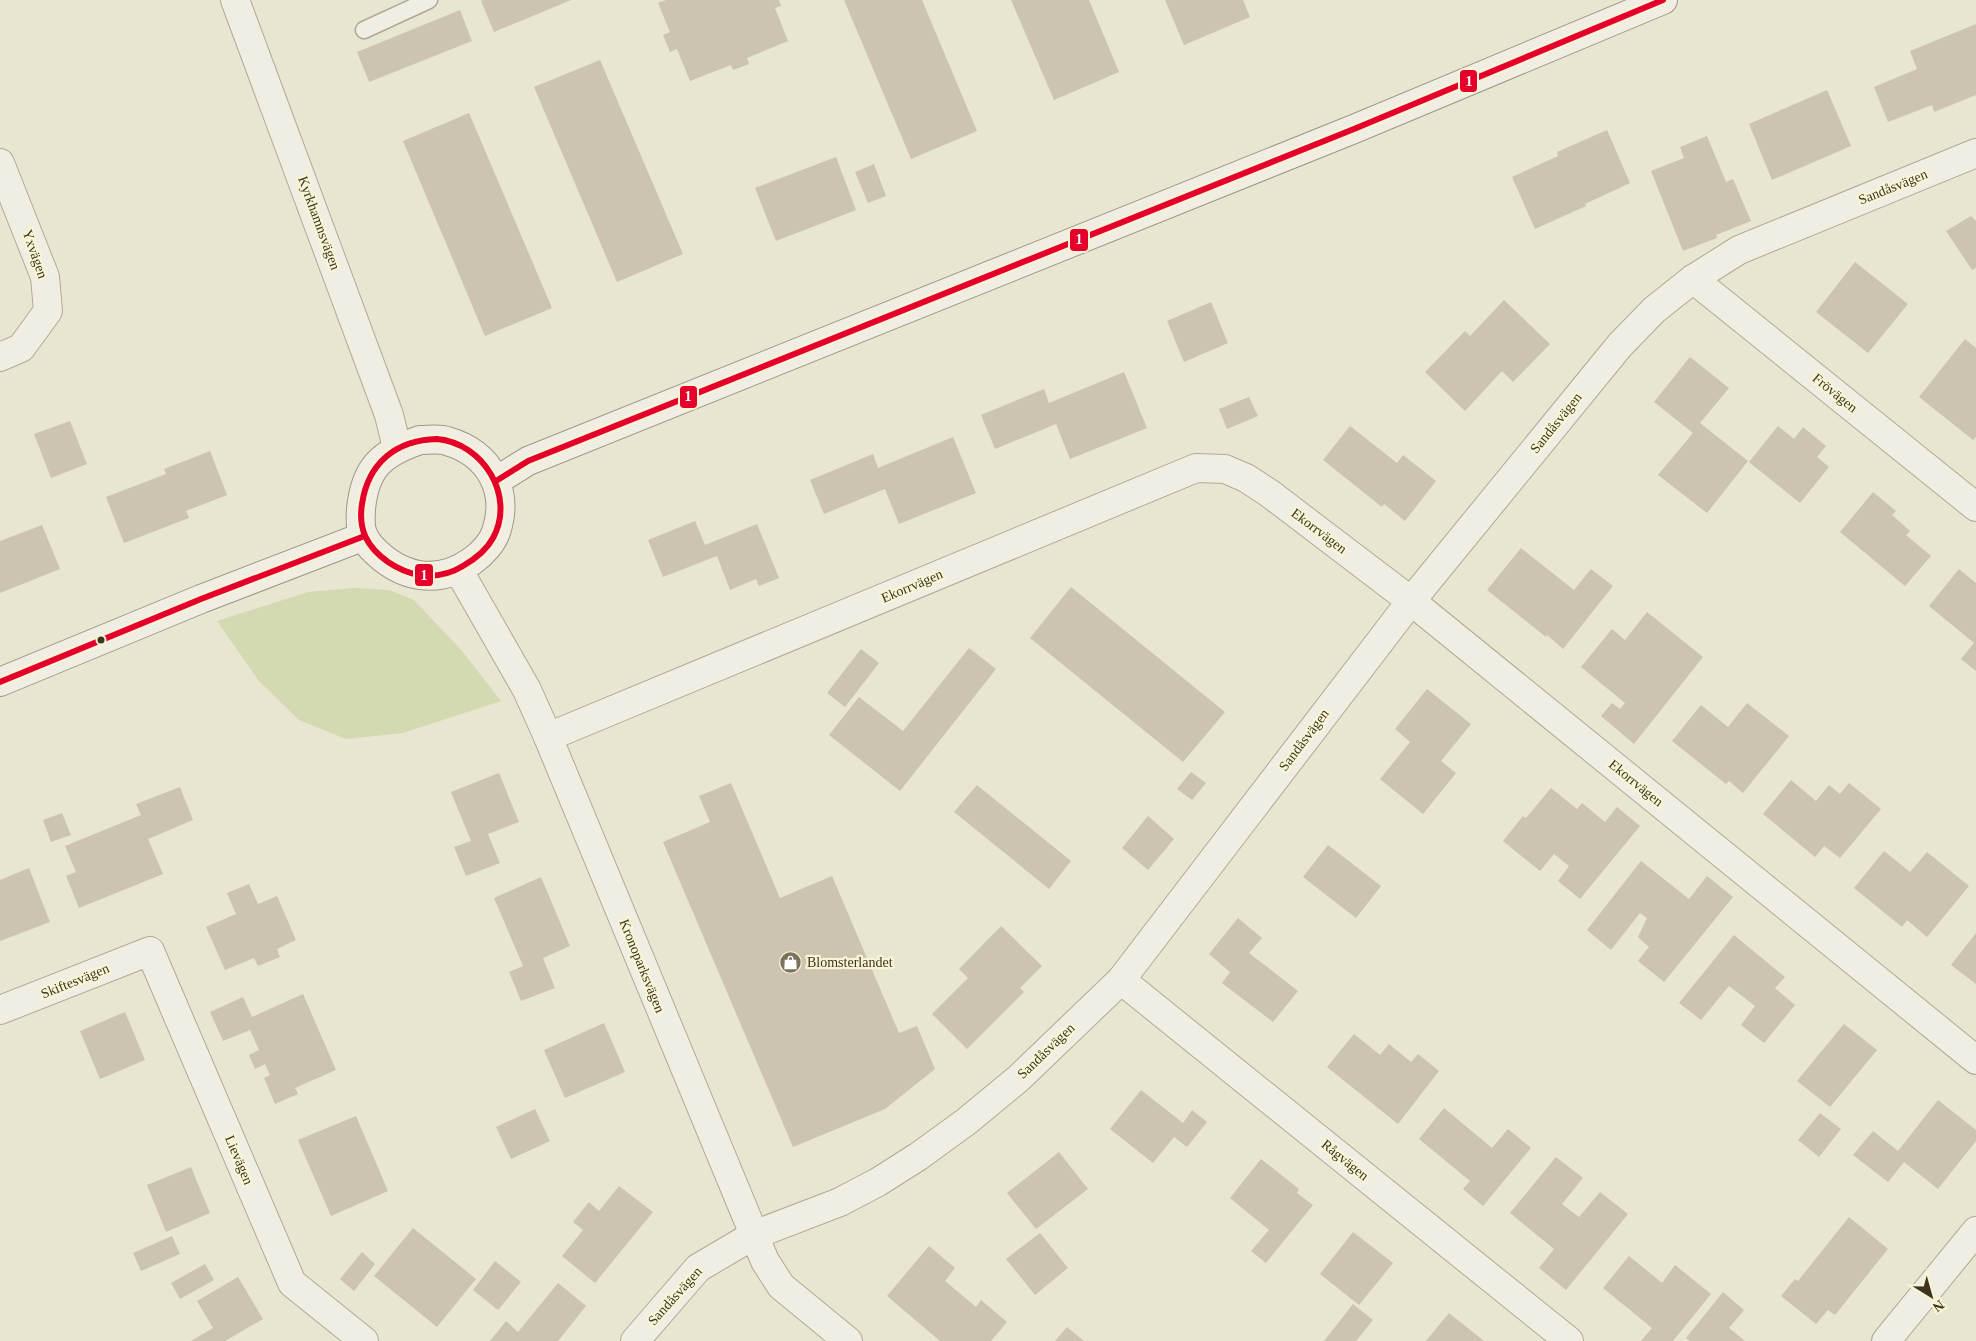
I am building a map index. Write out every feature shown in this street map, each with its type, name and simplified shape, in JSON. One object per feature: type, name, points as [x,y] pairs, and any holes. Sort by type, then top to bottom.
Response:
[{"type":"street","name":"Kyrkhamnsvägen","points":[[235,0],[389,415],[397,448]]},
{"type":"street","points":[[496,480],[528,461],[1354,130],[1663,0]]},
{"type":"street","name":"Sandåsvägen","points":[[635,1341],[698,1268],[754,1235],[840,1202],[878,1182],[919,1156],[967,1121],[1019,1078],[1121,980],[1411,601],[1620,345],[1654,310],[1693,279],[1739,250],[1976,153]]},
{"type":"street","name":"Yxvägen","points":[[0,162],[46,277],[48,311],[21,348],[0,357]]},
{"type":"street","name":"Frövägen","points":[[1693,279],[1976,507]]},
{"type":"street","points":[[420,440],[445,440],[468,449],[487,465],[496,480],[501,508],[495,534],[481,555],[459,570],[433,577],[406,573],[383,559],[362,537],[360,516],[363,489],[376,465],[397,448],[420,440]]},
{"type":"street","name":"Ekorrvägen","points":[[548,738],[1196,468],[1225,469],[1246,478],[1269,493],[1411,601],[1976,1060]]},
{"type":"street","points":[[0,682],[201,599],[362,537]]},
{"type":"street","name":"Kronoparksvägen","points":[[459,570],[527,690],[765,1261],[781,1286],[848,1341]]},
{"type":"street","name":"Skiftesvägen","points":[[0,1010],[150,951]]},
{"type":"street","name":"Lievägen","points":[[150,951],[292,1283],[364,1341]]},
{"type":"street","name":"Rågvägen","points":[[1121,980],[1569,1341]]},
{"type":"street","points":[[1886,1341],[1976,1231]]},
{"type":"lane","points":[[364,30],[430,0]]},
{"type":"green space","points":[[355,588],[389,590],[414,600],[462,651],[501,701],[403,733],[346,739],[299,720],[258,680],[217,621],[308,592]]},
{"type":"building","points":[[571,0],[494,32],[481,1]]},
{"type":"building","points":[[666,0],[779,0],[781,6],[775,8],[788,41],[747,58],[749,64],[733,70],[731,65],[690,81],[677,49],[670,52],[663,35],[670,32],[658,3]]},
{"type":"building","points":[[844,0],[922,0],[977,131],[911,159]]},
{"type":"building","points":[[1011,0],[1089,0],[1119,72],[1054,100]]},
{"type":"building","points":[[1165,0],[1243,0],[1250,17],[1184,45]]},
{"type":"building","points":[[460,10],[472,41],[369,82],[357,52]]},
{"type":"building","points":[[1976,24],[1976,95],[1934,112],[1932,105],[1888,122],[1874,87],[1917,69],[1910,51]]},
{"type":"building","points":[[600,60],[683,254],[617,282],[534,87]]},
{"type":"building","points":[[1827,90],[1851,146],[1772,180],[1749,124]]},
{"type":"building","points":[[469,113],[552,308],[485,336],[403,141]]},
{"type":"building","points":[[1607,130],[1630,183],[1585,204],[1586,206],[1535,229],[1512,177],[1558,156],[1557,152]]},
{"type":"building","points":[[1707,136],[1726,182],[1733,179],[1751,221],[1716,235],[1717,238],[1683,251],[1651,171],[1684,158],[1680,147]]},
{"type":"building","points":[[836,157],[856,210],[776,241],[755,188]]},
{"type":"building","points":[[874,164],[886,196],[868,203],[855,172]]},
{"type":"building","points":[[1971,216],[1976,221],[1976,268],[1972,270],[1946,231]]},
{"type":"building","points":[[1855,262],[1908,304],[1868,353],[1816,312]]},
{"type":"building","points":[[1504,300],[1550,344],[1513,382],[1502,371],[1465,411],[1425,372],[1465,331],[1470,336]]},
{"type":"building","points":[[1211,302],[1228,343],[1184,362],[1167,321]]},
{"type":"building","points":[[1965,339],[1976,348],[1976,437],[1973,440],[1919,397]]},
{"type":"building","points":[[1690,357],[1729,388],[1700,423],[1748,461],[1707,513],[1658,475],[1693,433],[1654,402]]},
{"type":"building","points":[[1124,372],[1147,428],[1070,459],[1056,424],[995,449],[981,415],[1044,389],[1049,403]]},
{"type":"building","points":[[1249,397],[1258,416],[1227,429],[1219,409]]},
{"type":"building","points":[[70,421],[87,464],[51,478],[34,434]]},
{"type":"building","points":[[1350,426],[1397,463],[1403,455],[1436,481],[1405,521],[1384,504],[1382,507],[1323,460]]},
{"type":"building","points":[[1778,426],[1794,439],[1803,427],[1826,446],[1817,457],[1829,467],[1800,503],[1749,462]]},
{"type":"building","points":[[953,437],[976,493],[899,524],[885,489],[824,514],[810,480],[873,454],[878,468]]},
{"type":"building","points":[[210,451],[227,495],[186,511],[189,518],[124,543],[106,497],[166,474],[164,469]]},
{"type":"building","points":[[1873,492],[1896,511],[1892,515],[1910,531],[1906,535],[1931,556],[1905,586],[1840,532]]},
{"type":"building","points":[[695,521],[705,545],[757,524],[779,578],[759,586],[756,579],[730,590],[717,556],[663,577],[648,540]]},
{"type":"building","points":[[42,525],[60,569],[0,593],[0,541]]},
{"type":"building","points":[[1521,548],[1574,590],[1591,569],[1613,586],[1563,649],[1487,590]]},
{"type":"building","points":[[1959,569],[1976,583],[1976,671],[1961,659],[1974,643],[1929,606]]},
{"type":"building","points":[[1071,587],[1225,712],[1183,762],[1030,638]]},
{"type":"building","points":[[1647,612],[1703,657],[1634,744],[1601,716],[1612,703],[1620,709],[1625,703],[1581,667],[1612,629],[1625,640]]},
{"type":"building","points":[[969,648],[996,669],[900,791],[829,735],[859,697],[903,731]]},
{"type":"building","points":[[861,649],[879,663],[845,707],[827,693]]},
{"type":"building","points":[[1427,689],[1471,724],[1441,761],[1456,773],[1423,814],[1380,779],[1410,742],[1395,729]]},
{"type":"building","points":[[1747,703],[1789,736],[1743,793],[1729,781],[1726,784],[1672,741],[1701,705],[1728,727]]},
{"type":"building","points":[[1191,772],[1206,783],[1192,800],[1177,789]]},
{"type":"building","points":[[499,773],[519,822],[488,834],[500,863],[466,876],[454,847],[471,841],[451,792]]},
{"type":"building","points":[[1791,780],[1816,801],[1829,785],[1840,794],[1849,783],[1881,809],[1840,858],[1824,846],[1815,857],[1763,814]]},
{"type":"building","name":"Blomsterlandet","points":[[731,783],[780,898],[832,876],[899,1033],[917,1026],[935,1069],[885,1109],[793,1147],[663,842],[710,822],[699,796]]},
{"type":"building","points":[[977,785],[1071,861],[1049,889],[954,812]]},
{"type":"building","points":[[180,787],[193,820],[148,839],[163,874],[79,908],[66,876],[76,872],[65,846],[141,815],[136,804]]},
{"type":"building","points":[[1551,788],[1577,809],[1582,803],[1605,822],[1617,807],[1640,826],[1580,899],[1558,881],[1569,866],[1554,854],[1540,871],[1503,841],[1523,816],[1526,818]]},
{"type":"building","points":[[62,813],[71,835],[51,842],[43,820]]},
{"type":"building","points":[[1148,816],[1174,839],[1148,870],[1122,848]]},
{"type":"building","points":[[1328,845],[1381,886],[1356,918],[1303,877]]},
{"type":"building","points":[[1884,851],[1910,872],[1927,852],[1969,886],[1927,937],[1907,920],[1902,927],[1854,888]]},
{"type":"building","points":[[1641,861],[1689,899],[1707,876],[1733,897],[1664,982],[1638,961],[1649,947],[1638,937],[1647,918],[1640,913],[1611,950],[1587,930]]},
{"type":"building","points":[[29,868],[50,922],[0,941],[0,880]]},
{"type":"building","points":[[541,877],[570,946],[543,958],[555,988],[521,1001],[509,972],[523,966],[494,898]]},
{"type":"building","points":[[249,884],[258,904],[277,896],[296,940],[277,949],[280,957],[258,966],[254,958],[225,970],[206,927],[236,914],[227,893]]},
{"type":"building","points":[[1238,918],[1262,938],[1249,953],[1298,991],[1273,1022],[1222,983],[1230,972],[1209,954]]},
{"type":"building","points":[[1001,926],[1042,966],[1020,988],[1024,992],[967,1049],[932,1014],[968,978],[959,969]]},
{"type":"building","points":[[1976,933],[1976,984],[1951,965]]},
{"type":"building","points":[[1734,935],[1785,977],[1775,988],[1795,1005],[1764,1043],[1741,1025],[1755,1006],[1729,986],[1701,1020],[1679,1003]]},
{"type":"building","points":[[303,994],[336,1070],[295,1088],[298,1094],[275,1104],[264,1078],[270,1075],[265,1064],[255,1069],[249,1055],[259,1050],[250,1030],[223,1041],[210,1012],[243,997],[252,1017]]},
{"type":"building","points":[[125,1012],[145,1060],[100,1079],[80,1031]]},
{"type":"building","points":[[604,1023],[625,1072],[565,1098],[544,1050]]},
{"type":"building","points":[[1844,1024],[1877,1050],[1830,1107],[1797,1081]]},
{"type":"building","points":[[1354,1034],[1380,1055],[1389,1044],[1411,1062],[1418,1054],[1439,1071],[1398,1124],[1327,1067]]},
{"type":"building","points":[[1141,1090],[1183,1123],[1192,1110],[1207,1122],[1187,1147],[1174,1137],[1153,1163],[1110,1129]]},
{"type":"building","points":[[1938,1100],[1976,1130],[1976,1141],[1938,1189],[1904,1162],[1888,1182],[1853,1155],[1873,1131],[1898,1151]]},
{"type":"building","points":[[1444,1108],[1492,1148],[1508,1129],[1531,1148],[1483,1206],[1463,1189],[1470,1181],[1419,1139]]},
{"type":"building","points":[[535,1109],[550,1141],[511,1159],[496,1127]]},
{"type":"building","points":[[1820,1113],[1841,1129],[1819,1157],[1798,1140]]},
{"type":"building","points":[[356,1116],[388,1191],[331,1216],[298,1140]]},
{"type":"building","points":[[1059,1152],[1088,1189],[1036,1229],[1007,1193]]},
{"type":"building","points":[[1556,1157],[1583,1178],[1562,1204],[1579,1217],[1600,1192],[1628,1214],[1566,1290],[1539,1268],[1554,1249],[1510,1213]]},
{"type":"building","points":[[1261,1159],[1299,1189],[1297,1193],[1313,1205],[1266,1263],[1251,1251],[1269,1230],[1230,1198]]},
{"type":"building","points":[[191,1167],[210,1213],[166,1232],[147,1185]]},
{"type":"building","points":[[619,1186],[653,1212],[595,1283],[562,1256],[583,1230],[573,1222],[589,1202],[599,1211]]},
{"type":"building","points":[[1849,1217],[1888,1249],[1835,1315],[1828,1310],[1816,1324],[1781,1296],[1795,1279],[1798,1281]]},
{"type":"building","points":[[413,1228],[476,1279],[437,1327],[374,1276]]},
{"type":"building","points":[[1353,1232],[1393,1263],[1359,1305],[1320,1274]]},
{"type":"building","points":[[1040,1233],[1068,1268],[1035,1295],[1006,1259]]},
{"type":"building","points":[[172,1236],[180,1254],[141,1271],[133,1253]]},
{"type":"building","points":[[929,1246],[955,1268],[945,1281],[976,1307],[981,1300],[1007,1322],[991,1341],[940,1341],[887,1296]]},
{"type":"building","points":[[362,1252],[375,1264],[354,1291],[340,1279]]},
{"type":"building","points":[[1629,1256],[1662,1283],[1675,1265],[1711,1294],[1673,1341],[1641,1341],[1652,1328],[1603,1288]]},
{"type":"building","points":[[495,1261],[521,1282],[498,1310],[473,1290]]},
{"type":"building","points":[[205,1264],[214,1280],[180,1299],[171,1283]]},
{"type":"building","points":[[238,1277],[263,1319],[225,1341],[191,1341],[213,1328],[197,1301]]},
{"type":"building","points":[[558,1283],[586,1306],[558,1341],[490,1341],[506,1321],[518,1332]]},
{"type":"building","points":[[1723,1292],[1744,1310],[1729,1328],[1745,1341],[1690,1341],[1686,1338]]},
{"type":"building","points":[[1353,1304],[1373,1320],[1356,1341],[1324,1341]]},
{"type":"building","points":[[1449,1313],[1484,1341],[1426,1341]]},
{"type":"building","points":[[1067,1327],[1084,1341],[1055,1341]]},
{"type":"transit line","name":"1","points":[[496,481],[528,461],[1354,129],[1663,0]]},
{"type":"transit line","name":"1","points":[[437,439],[454,443],[468,450],[481,461],[491,474],[498,489],[500,505],[499,522],[490,543],[484,551],[472,560],[458,569],[447,573],[425,576],[407,572],[381,556],[369,544],[363,530],[361,513],[365,489],[370,477],[386,456],[409,444],[422,440],[437,439]]},
{"type":"transit line","name":"1","points":[[0,682],[201,599],[362,537]]},
{"type":"place","name":"Blomsterlandet","points":[[791,962]]}]
